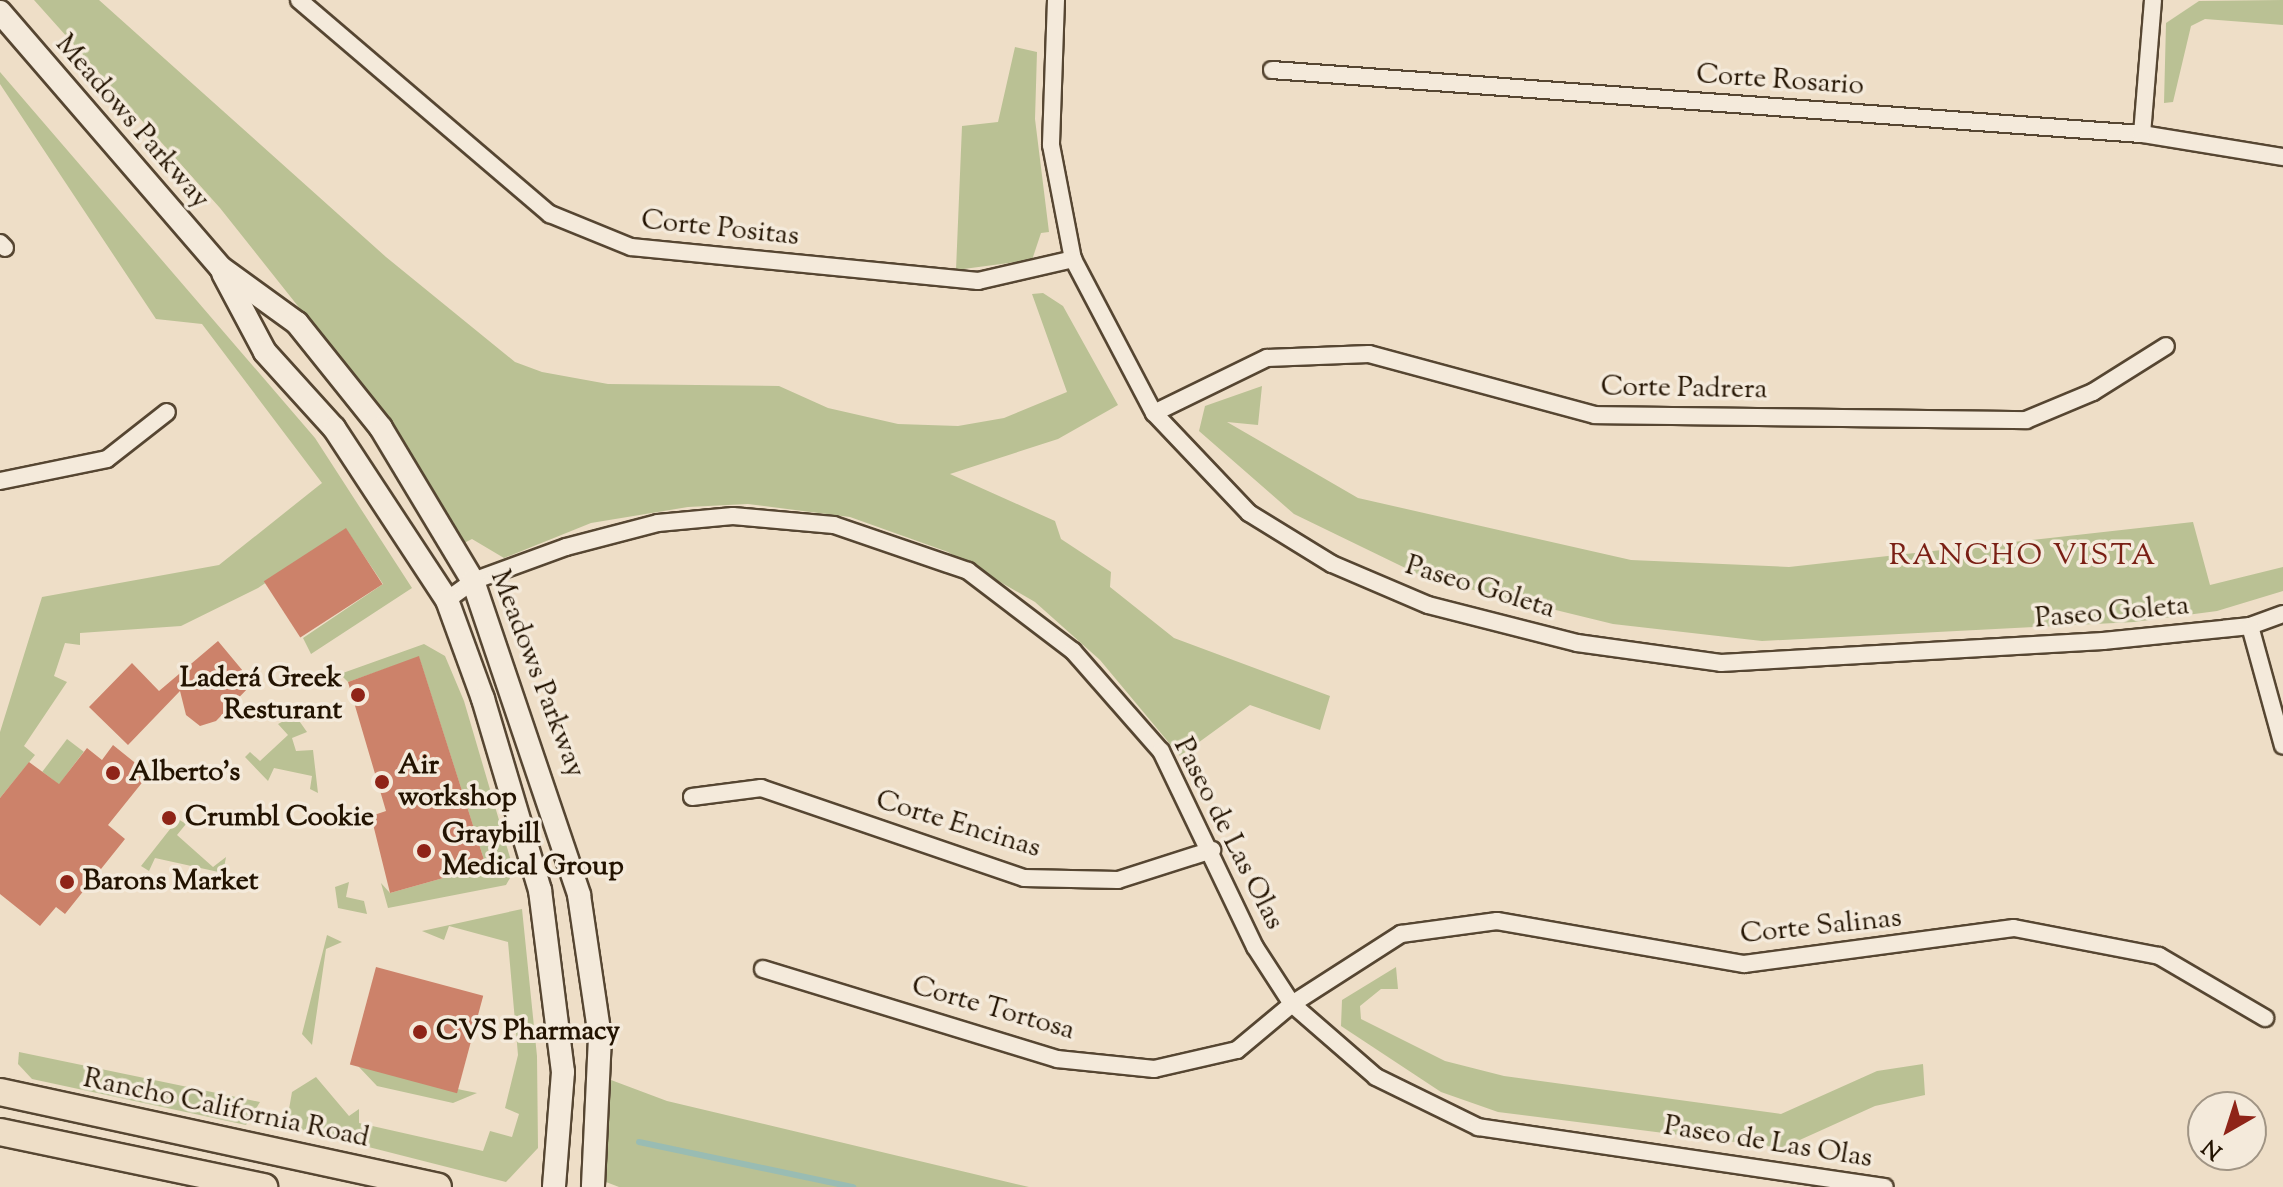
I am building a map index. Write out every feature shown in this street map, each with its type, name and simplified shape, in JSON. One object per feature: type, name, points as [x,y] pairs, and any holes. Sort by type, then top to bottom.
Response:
[{"type":"main road","name":"Meadows Parkway","points":[[0,12],[221,268],[265,352],[334,428],[447,600],[540,890],[563,1072],[554,1187]]},
{"type":"main road","name":"Meadows Parkway","points":[[221,268],[297,323],[339,375],[388,439],[473,581],[579,895],[600,1037],[593,1187]]},
{"type":"main road","name":"Rancho California Road","points":[[0,1092],[438,1187]]},
{"type":"main road","points":[[0,1132],[264,1187]]},
{"type":"street","name":"Corte Positas","points":[[299,0],[550,214],[631,247],[978,281],[1073,259]]},
{"type":"street","name":"Paseo Goleta","points":[[1055,0],[1051,145],[1073,259],[1154,413],[1249,513],[1332,564],[1428,605],[1577,643],[1721,663],[2250,626],[2283,614]]},
{"type":"street","points":[[2142,134],[2153,0]]},
{"type":"street","name":"Corte Rosario","points":[[1272,70],[2142,134],[2283,157]]},
{"type":"street","name":"Corte Padrera","points":[[1154,413],[1267,358],[1369,354],[1595,415],[2026,420],[2093,392],[2166,346]]},
{"type":"street","points":[[0,481],[107,459],[167,412]]},
{"type":"street","name":"Paseo de Las Olas","points":[[447,600],[473,581],[658,523],[733,516],[834,525],[968,571],[1073,651],[1161,751],[1212,850],[1255,947],[1292,1004],[1376,1077],[1478,1127],[1885,1187]]},
{"type":"street","points":[[2250,626],[2283,746]]},
{"type":"street","name":"Corte Encinas","points":[[692,797],[761,788],[1024,878],[1118,880],[1212,850]]},
{"type":"street","name":"Corte Salinas","points":[[1292,1004],[1401,934],[1497,921],[1744,964],[2014,928],[2159,956],[2265,1018]]},
{"type":"street","name":"Corte Tortosa","points":[[763,969],[1057,1059],[1154,1069],[1237,1050],[1292,1004]]},
{"type":"green space","points":[[34,0],[99,0],[386,257],[515,362],[542,372],[608,384],[779,386],[828,408],[898,424],[958,426],[1004,418],[1067,392],[1032,294],[1043,293],[1063,306],[1118,405],[1058,439],[950,474],[1055,521],[1061,539],[1111,572],[1110,587],[1174,638],[1330,696],[1320,730],[1250,705],[1180,756],[1100,660],[1035,602],[948,552],[850,517],[748,504],[688,507],[591,523],[504,558],[472,539],[464,543],[390,422],[220,208]]},
{"type":"green space","points":[[2283,0],[2283,25],[2205,19],[2191,26],[2173,102],[2164,103],[2166,23],[2199,1]]},
{"type":"green space","points":[[1015,47],[1037,52],[1035,119],[1049,232],[1041,233],[1032,260],[956,270],[962,126],[998,122]]},
{"type":"green space","points":[[0,72],[315,438],[412,588],[311,654],[303,638],[383,584],[346,529],[258,588],[181,626],[80,633],[80,645],[65,643],[54,676],[67,682],[24,746],[35,755],[0,798],[0,732],[42,597],[219,565],[322,483],[202,324],[156,319],[0,84]]},
{"type":"green space","points":[[1262,386],[1258,425],[1227,422],[1358,498],[1631,560],[1789,567],[2193,522],[2210,585],[2283,567],[2283,591],[2217,611],[2134,622],[1762,641],[1613,624],[1428,579],[1294,514],[1199,431],[1205,406]]},
{"type":"green space","points":[[424,644],[445,656],[464,701],[514,871],[506,885],[388,908],[381,883],[390,893],[486,866],[419,657],[348,682],[340,674]]},
{"type":"green space","points":[[295,715],[307,732],[292,738],[296,751],[313,750],[318,793],[310,789],[312,776],[274,768],[268,781],[245,757],[250,752],[260,761],[288,735],[278,724]]},
{"type":"green space","points":[[67,739],[84,752],[59,784],[42,772]]},
{"type":"green space","points":[[178,819],[186,824],[177,835],[213,867],[226,857],[223,873],[155,858],[149,871],[141,866]]},
{"type":"green space","points":[[349,882],[346,897],[364,901],[367,914],[338,908],[335,887]]},
{"type":"green space","points":[[522,909],[537,1056],[538,1148],[506,1182],[286,1126],[292,1092],[316,1077],[349,1116],[359,1109],[359,1123],[483,1151],[490,1131],[512,1137],[519,1114],[505,1108],[518,1055],[508,942],[449,926],[444,940],[422,931]]},
{"type":"green space","points":[[327,935],[342,942],[326,949],[312,1045],[302,1034]]},
{"type":"green space","points":[[1396,967],[1398,989],[1381,989],[1360,1006],[1361,1019],[1445,1061],[1504,1076],[1781,1114],[1877,1071],[1923,1064],[1925,1095],[1875,1106],[1782,1148],[1498,1112],[1441,1092],[1341,1026],[1342,1000]]},
{"type":"green space","points":[[19,1052],[260,1102],[246,1125],[32,1079],[18,1064]]},
{"type":"green space","points":[[358,1066],[477,1093],[453,1103],[377,1086]]},
{"type":"green space","points":[[611,1080],[667,1101],[1029,1187],[619,1187],[606,1182]]},
{"type":"building","points":[[346,528],[382,584],[300,638],[264,581]]},
{"type":"building","points":[[218,641],[253,683],[216,721],[200,726],[186,715],[180,691],[128,745],[89,707],[132,663],[159,691]]},
{"type":"building","points":[[419,656],[486,866],[390,893],[371,816],[386,811],[348,682]]},
{"type":"building","points":[[113,745],[149,774],[108,825],[125,839],[65,914],[56,907],[40,926],[0,894],[0,798],[29,762],[59,784],[87,748],[102,760]]},
{"type":"building","name":"CVS Pharmacy","points":[[376,967],[483,996],[457,1093],[350,1065]]},
{"type":"waterway","points":[[639,1142],[853,1187]]},
{"type":"place","name":"Laderá Greek Resturant","points":[[358,695]]},
{"type":"place","name":"Alberto's","points":[[113,773]]},
{"type":"place","name":"Air workshop","points":[[382,782]]},
{"type":"place","name":"Crumbl Cookie","points":[[169,818]]},
{"type":"place","name":"Graybill Medical Group","points":[[424,851]]},
{"type":"place","name":"Barons Market","points":[[67,882]]},
{"type":"place","name":"CVS Pharmacy","points":[[420,1032]]},
{"type":"district","name":"RANCHO VISTA","points":[[2023,557]]}]
